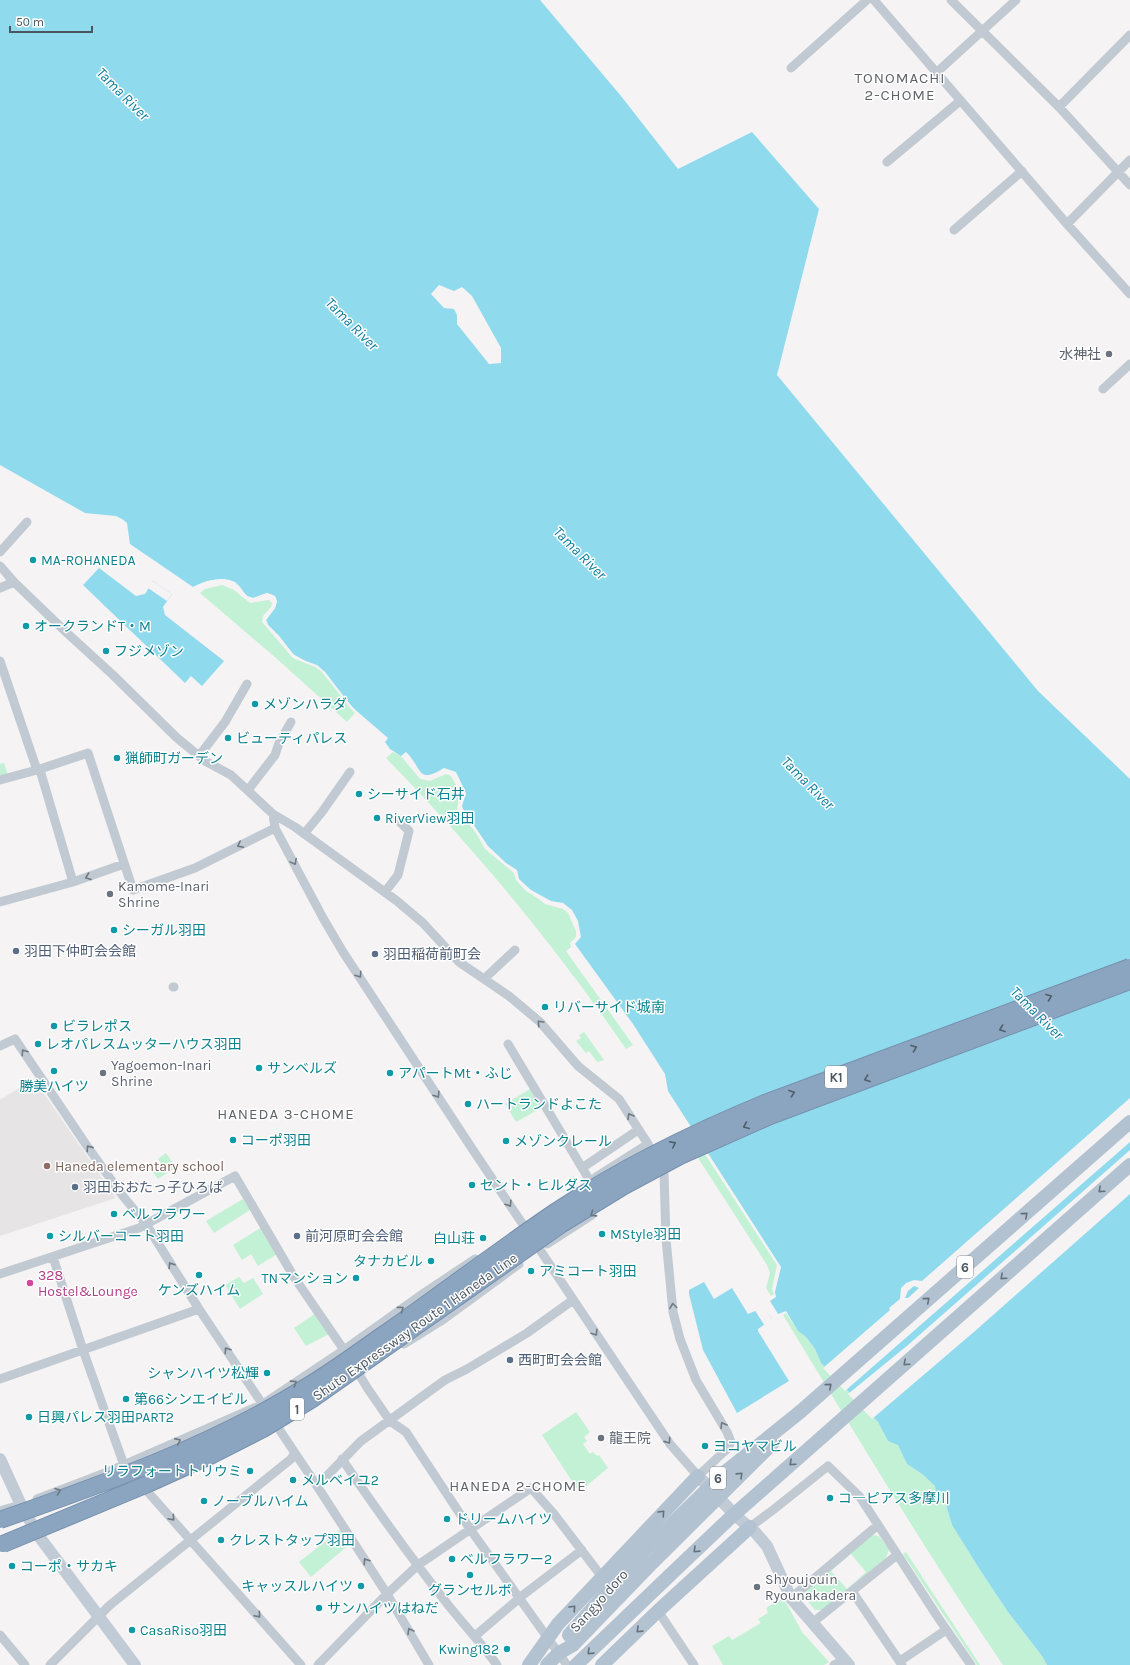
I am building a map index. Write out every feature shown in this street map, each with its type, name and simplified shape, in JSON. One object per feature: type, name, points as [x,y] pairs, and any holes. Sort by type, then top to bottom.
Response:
[{"type":"highway","name":"K1","points":[[558,1218],[618,1173],[710,1126],[765,1103],[1130,967]]},
{"type":"highway","name":"K1","points":[[558,1218],[716,1139],[835,1091],[1130,981]]},
{"type":"highway","name":"Shuto Expressway Route 1 Haneda Line","points":[[0,1520],[142,1469],[206,1442],[258,1416],[308,1387],[558,1218]]},
{"type":"highway","name":"Shuto Expressway Route 1 Haneda Line","points":[[2,1547],[212,1455],[269,1425],[321,1394],[558,1218]]},
{"type":"main road","name":"Sangyo doro","points":[[547,1665],[559,1653],[573,1645],[648,1557],[715,1499],[782,1436],[800,1412],[1130,1122]]},
{"type":"main road","name":"Sangyo doro","points":[[576,1665],[736,1513],[1130,1165]]},
{"type":"main road","points":[[529,1665],[558,1624],[698,1476]]},
{"type":"main road","points":[[602,1665],[658,1611],[750,1527]]},
{"type":"street","points":[[791,68],[867,0]]},
{"type":"street","points":[[874,0],[1067,224],[1130,294]]},
{"type":"street","points":[[951,0],[1059,107],[1130,185]]},
{"type":"street","points":[[936,73],[1016,0]]},
{"type":"street","points":[[1059,107],[1130,35]]},
{"type":"street","points":[[887,162],[960,101]]},
{"type":"street","points":[[1067,224],[1130,160]]},
{"type":"street","points":[[954,230],[1022,171]]},
{"type":"street","points":[[1103,389],[1130,364]]},
{"type":"street","points":[[0,552],[27,522]]},
{"type":"street","points":[[0,566],[14,582],[113,675],[152,715],[199,756],[231,775],[273,814],[304,834],[397,900],[423,923],[459,962],[509,996],[540,1022],[578,1066],[620,1099],[648,1144],[663,1172],[668,1270],[673,1312],[680,1339],[696,1380],[727,1432],[731,1442],[728,1448],[698,1476]]},
{"type":"street","points":[[0,588],[14,582]]},
{"type":"street","points":[[0,661],[38,770],[73,882]]},
{"type":"street","points":[[199,756],[225,722],[247,684]]},
{"type":"street","points":[[248,790],[275,755],[278,743],[291,722]]},
{"type":"street","points":[[0,780],[38,770],[88,753],[133,890],[195,868],[275,828]]},
{"type":"street","points":[[304,834],[322,812],[350,772]]},
{"type":"street","points":[[273,814],[275,828],[343,952],[523,1226],[540,1248],[573,1300],[670,1444],[736,1516],[750,1527],[767,1546],[791,1598],[842,1663]]},
{"type":"street","points":[[385,892],[398,875],[409,831],[397,819]]},
{"type":"street","points":[[0,902],[73,882],[124,864]]},
{"type":"street","points":[[484,979],[515,950]]},
{"type":"street","points":[[0,1046],[15,1038],[87,1146],[122,1195],[146,1224],[199,1310],[317,1486],[387,1594],[429,1665]]},
{"type":"street","points":[[508,1044],[590,1181]]},
{"type":"street","points":[[582,1168],[638,1130]]},
{"type":"street","points":[[0,1511],[21,1505],[124,1465],[262,1404],[344,1350],[424,1293],[523,1226],[648,1144]]},
{"type":"street","points":[[2,1547],[38,1535],[146,1489],[277,1426],[440,1320],[540,1248],[663,1172]]},
{"type":"street","points":[[0,1274],[139,1228],[235,1176],[294,1276],[390,1421],[406,1432],[470,1529],[567,1665]]},
{"type":"street","points":[[53,1257],[83,1350],[124,1465],[301,1665]]},
{"type":"street","points":[[317,1486],[342,1459],[362,1441],[445,1380],[467,1369],[527,1333],[573,1300]]},
{"type":"street","points":[[0,1379],[199,1310]]},
{"type":"street","points":[[50,1665],[98,1617],[135,1584],[291,1459],[295,1453]]},
{"type":"street","points":[[0,1459],[21,1505],[38,1535],[135,1665]]},
{"type":"street","points":[[342,1459],[369,1499],[418,1565],[497,1665]]},
{"type":"street","points":[[750,1527],[828,1466],[860,1497],[946,1630],[971,1665]]},
{"type":"street","points":[[318,1665],[387,1594],[418,1565],[531,1488],[554,1514],[602,1577]]},
{"type":"street","points":[[791,1598],[878,1526]]},
{"type":"street","points":[[475,1636],[519,1599],[582,1550]]},
{"type":"street","points":[[812,1623],[897,1555]]},
{"type":"street","points":[[852,1591],[901,1663],[946,1630]]},
{"type":"street","points":[[658,1611],[694,1665]]},
{"type":"street","points":[[0,1635],[25,1665]]},
{"type":"shaded area","name":"Haneda elementary school","points":[[34,1079],[116,1198],[0,1236],[0,1098],[1,1099]]},
{"type":"green space","points":[[222,585],[234,590],[250,603],[269,600],[272,603],[271,607],[263,616],[262,622],[293,658],[321,671],[355,713],[347,722],[276,658],[200,593],[205,589]]},
{"type":"green space","points":[[393,752],[401,756],[420,779],[430,781],[446,774],[451,776],[460,792],[457,809],[476,833],[485,849],[514,873],[516,880],[526,891],[545,904],[563,909],[568,913],[576,931],[576,937],[570,943],[571,947],[566,951],[633,1045],[626,1049],[571,972],[512,898],[451,827],[386,758]]},
{"type":"green space","points":[[4,763],[8,775],[0,777],[0,764]]},
{"type":"green space","points":[[584,1032],[604,1060],[597,1062],[589,1051],[586,1053],[576,1041],[581,1038],[579,1035]]},
{"type":"green space","points":[[530,1089],[541,1108],[516,1122],[505,1104]]},
{"type":"green space","points":[[697,1142],[777,1265],[772,1289],[774,1294],[771,1296],[766,1288],[770,1273],[767,1265],[691,1147]]},
{"type":"green space","points":[[166,1153],[176,1167],[158,1179],[152,1171],[162,1165],[158,1159]]},
{"type":"green space","points":[[243,1199],[250,1210],[214,1233],[206,1221]]},
{"type":"green space","points":[[262,1227],[277,1254],[258,1266],[251,1254],[242,1260],[233,1245]]},
{"type":"green space","points":[[239,1277],[244,1283],[253,1278],[263,1294],[240,1309],[225,1285]]},
{"type":"green space","points":[[316,1313],[329,1334],[306,1346],[294,1328]]},
{"type":"green space","points":[[786,1313],[798,1331],[806,1337],[815,1349],[821,1363],[878,1422],[888,1441],[898,1444],[907,1464],[922,1474],[935,1486],[936,1494],[946,1505],[952,1525],[980,1570],[1008,1612],[1042,1656],[1047,1665],[1003,1665],[891,1492],[783,1315]]},
{"type":"green space","points":[[576,1412],[590,1432],[584,1437],[587,1441],[583,1444],[590,1454],[593,1452],[597,1456],[599,1455],[608,1468],[579,1492],[542,1435]]},
{"type":"green space","points":[[340,1530],[343,1531],[351,1543],[311,1577],[299,1562]]},
{"type":"green space","points":[[872,1535],[879,1536],[889,1550],[886,1558],[823,1610],[815,1610],[805,1598],[806,1590]],"holes":[[[851,1554],[866,1572],[847,1589],[831,1571]]]},
{"type":"green space","points":[[906,1552],[980,1665],[977,1665],[903,1554]]},
{"type":"green space","points":[[783,1597],[802,1632],[829,1662],[824,1665],[723,1665],[712,1646],[729,1636],[732,1640],[761,1623],[758,1619],[768,1613],[766,1608]]},
{"type":"water","name":"Tama River","points":[[0,0],[540,0],[621,96],[678,169],[752,132],[819,209],[777,375],[1038,691],[1130,779],[1130,1665],[1047,1665],[1042,1656],[1008,1612],[980,1570],[952,1525],[946,1505],[936,1494],[935,1486],[922,1474],[907,1464],[898,1445],[888,1441],[878,1422],[821,1363],[815,1349],[806,1337],[798,1331],[786,1311],[778,1314],[770,1301],[776,1297],[775,1292],[781,1267],[668,1091],[665,1074],[633,1024],[575,944],[581,937],[578,921],[572,910],[563,903],[551,901],[531,890],[519,879],[517,870],[506,863],[488,846],[463,809],[462,806],[466,793],[456,772],[444,768],[435,773],[424,775],[406,752],[401,756],[390,749],[385,742],[388,738],[352,707],[325,672],[293,654],[268,625],[266,620],[275,608],[277,602],[275,596],[267,593],[252,598],[246,595],[235,583],[224,579],[211,580],[193,587],[130,544],[127,523],[122,519],[116,516],[85,513],[0,465]],"holes":[[[439,285],[454,291],[462,287],[472,296],[501,348],[501,363],[489,364],[457,324],[457,315],[454,309],[444,308],[431,294]]]},
{"type":"water","points":[[99,568],[136,596],[145,594],[153,581],[172,594],[163,607],[165,615],[224,661],[202,686],[191,676],[185,683],[83,585]]},
{"type":"water","points":[[704,1282],[714,1299],[732,1288],[748,1314],[755,1311],[762,1305],[772,1319],[758,1329],[758,1331],[789,1381],[737,1413],[703,1350],[689,1290]]},
{"type":"pier","points":[[222,579],[235,582],[247,596],[253,598],[267,593],[275,596],[277,601],[275,608],[266,620],[268,625],[297,658],[317,665],[325,672],[340,693],[357,712],[355,713],[350,708],[324,673],[316,667],[291,656],[278,637],[266,626],[264,619],[273,607],[275,602],[273,598],[267,595],[253,600],[247,598],[234,584],[229,582],[216,582],[195,589],[193,587],[207,581]]},
{"type":"pier","points":[[153,581],[172,594],[167,601],[148,588]]},
{"type":"pier","points":[[1130,1098],[1130,1142],[845,1391],[823,1368],[890,1310],[889,1308],[900,1299],[901,1288],[906,1283],[914,1280],[922,1281]],"holes":[[[914,1286],[919,1288],[908,1298],[905,1298],[908,1291]]]},
{"type":"pier","points":[[1130,1150],[1130,1194],[975,1331],[872,1419],[848,1394],[908,1345]]},
{"type":"pier","points":[[762,1303],[773,1321],[765,1326],[754,1309]]},
{"type":"place","name":"水神社","points":[[1109,354]]},
{"type":"place","name":"MA-ROHANEDA","points":[[33,560]]},
{"type":"place","name":"オークランドT・M","points":[[26,626]]},
{"type":"place","name":"フジメゾン","points":[[106,651]]},
{"type":"place","name":"メゾンハラダ","points":[[255,704]]},
{"type":"place","name":"ビューティパレス","points":[[228,738]]},
{"type":"place","name":"猟師町ガーデン","points":[[117,758]]},
{"type":"place","name":"シーサイド石井","points":[[359,794]]},
{"type":"place","name":"RiverView羽田","points":[[377,818]]},
{"type":"place","name":"Kamome-Inari Shrine","points":[[110,894]]},
{"type":"place","name":"シーガル羽田","points":[[114,930]]},
{"type":"place","name":"羽田下仲町会会館","points":[[16,951]]},
{"type":"place","name":"羽田稲荷前町会","points":[[375,954]]},
{"type":"place","name":"リバーサイド城南","points":[[545,1007]]},
{"type":"place","name":"ビラレポス","points":[[54,1026]]},
{"type":"place","name":"レオパレスムッターハウス羽田","points":[[38,1044]]},
{"type":"place","name":"サンベルズ","points":[[259,1068]]},
{"type":"place","name":"勝美ハイツ","points":[[54,1071]]},
{"type":"place","name":"Yagoemon-Inari Shrine","points":[[103,1073]]},
{"type":"place","name":"アパートMt・ふじ","points":[[390,1073]]},
{"type":"place","name":"ハートランドよこた","points":[[468,1104]]},
{"type":"place","name":"コーポ羽田","points":[[233,1140]]},
{"type":"place","name":"メゾンクレール","points":[[506,1141]]},
{"type":"place","name":"Haneda elementary school","points":[[47,1166]]},
{"type":"place","name":"セント・ヒルダス","points":[[472,1185]]},
{"type":"place","name":"羽田おおたっ子ひろば","points":[[75,1187]]},
{"type":"place","name":"ベルフラワー","points":[[114,1214]]},
{"type":"place","name":"MStyle羽田","points":[[602,1234]]},
{"type":"place","name":"シルバーコート羽田","points":[[50,1236]]},
{"type":"place","name":"前河原町会会館","points":[[297,1236]]},
{"type":"place","name":"白山荘","points":[[483,1238]]},
{"type":"place","name":"タナカビル","points":[[431,1261]]},
{"type":"place","name":"アミコート羽田","points":[[531,1271]]},
{"type":"place","name":"ケンズハイム","points":[[199,1275]]},
{"type":"place","name":"TNマンション","points":[[356,1278]]},
{"type":"place","name":"328 Hostel&Lounge","points":[[30,1283]]},
{"type":"place","name":"西町町会会館","points":[[510,1360]]},
{"type":"place","name":"シャンハイツ松輝","points":[[267,1373]]},
{"type":"place","name":"第66シンエイビル","points":[[126,1399]]},
{"type":"place","name":"日興パレス羽田PART2","points":[[29,1417]]},
{"type":"place","name":"龍王院","points":[[601,1438]]},
{"type":"place","name":"ヨコヤマビル","points":[[705,1446]]},
{"type":"place","name":"リラフォートトリウミ","points":[[250,1471]]},
{"type":"place","name":"メルベイユ2","points":[[293,1480]]},
{"type":"place","name":"コ―ピアス多摩川","points":[[830,1498]]},
{"type":"place","name":"ノーブルハイム","points":[[204,1501]]},
{"type":"place","name":"ドリームハイツ","points":[[447,1519]]},
{"type":"place","name":"クレストタップ羽田","points":[[221,1540]]},
{"type":"place","name":"ベルフラワー2","points":[[452,1559]]},
{"type":"place","name":"コーポ・サカキ","points":[[12,1566]]},
{"type":"place","name":"グランセルボ","points":[[470,1575]]},
{"type":"place","name":"キャッスルハイツ","points":[[361,1586]]},
{"type":"place","name":"Shyoujouin Ryounakadera","points":[[757,1587]]},
{"type":"place","name":"サンハイツはねだ","points":[[319,1608]]},
{"type":"place","name":"CasaRiso羽田","points":[[132,1630]]},
{"type":"place","name":"Kwing182","points":[[507,1649]]},
{"type":"district","name":"TONOMACHI 2-CHOME","points":[[900,86]]},
{"type":"district","name":"HANEDA 3-CHOME","points":[[286,1114]]},
{"type":"district","name":"HANEDA 2-CHOME","points":[[518,1486]]}]
